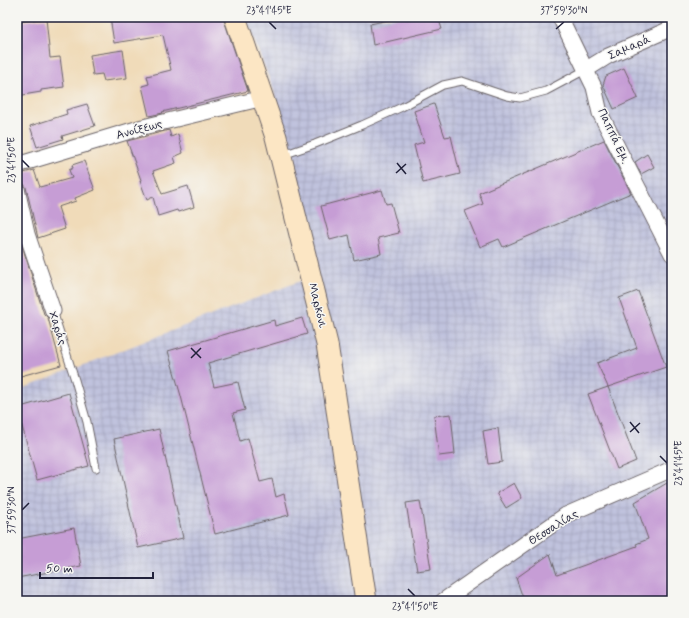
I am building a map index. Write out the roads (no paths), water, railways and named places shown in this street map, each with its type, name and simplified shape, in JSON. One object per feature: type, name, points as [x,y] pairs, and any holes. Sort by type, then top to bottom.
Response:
[{"type":"street","name":"Μαρκόνι","points":[[235,17],[276,137],[327,344],[366,601]]},
{"type":"street","name":"Παππά Εμ.","points":[[560,17],[587,69],[594,86],[600,113],[672,254]]},
{"type":"street","name":"Σαμαρά","points":[[587,69],[608,56],[672,28]]},
{"type":"street","name":"Ανοίξεως","points":[[17,165],[143,127],[262,98]]},
{"type":"street","name":"Χαράς","points":[[17,189],[27,234],[53,311]]},
{"type":"street","name":"Θεσσαλίας","points":[[443,601],[566,516],[672,469]]},
{"type":"lane","points":[[281,155],[316,144],[362,125],[443,85],[462,81],[507,96],[520,98],[546,91],[587,69]]},
{"type":"lane","name":"Χαράς","points":[[53,311],[87,422],[96,468]]}]
